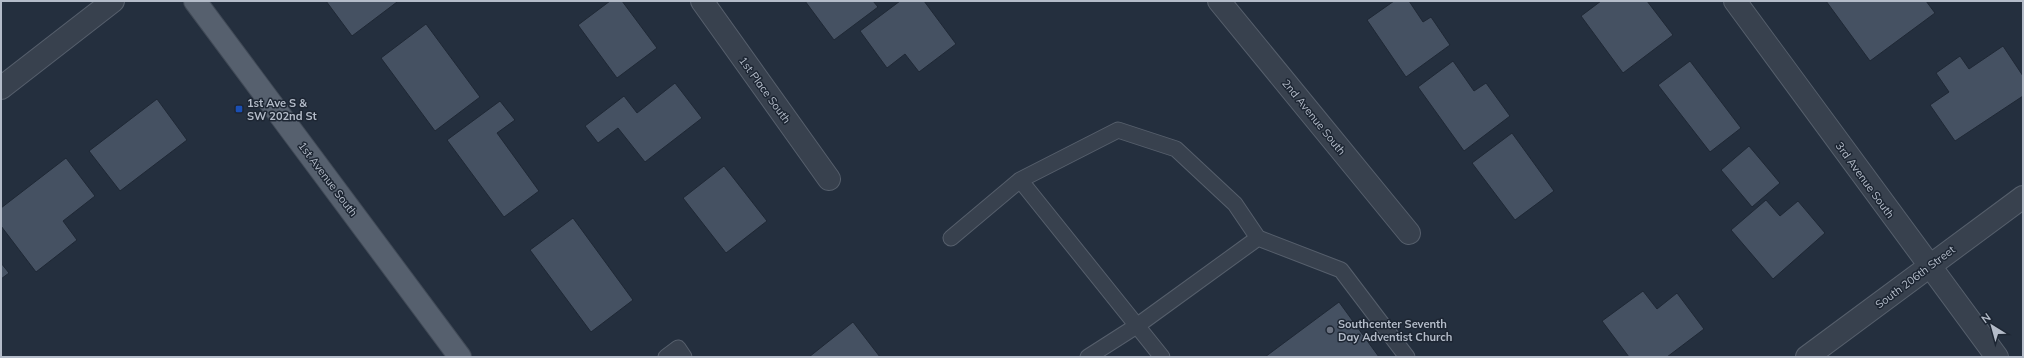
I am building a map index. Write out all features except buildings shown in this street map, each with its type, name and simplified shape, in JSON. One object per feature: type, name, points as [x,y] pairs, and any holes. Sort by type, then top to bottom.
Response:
[{"type":"main road","name":"1st Avenue South","points":[[195,1],[460,357]]},
{"type":"street","points":[[1,88],[113,1]]},
{"type":"street","name":"1st Place South","points":[[702,1],[829,179]]},
{"type":"street","name":"2nd Avenue South","points":[[1219,1],[1409,233]]},
{"type":"street","name":"3rd Avenue South","points":[[1735,1],[1929,267],[1997,357]]},
{"type":"street","name":"South 206th Street","points":[[1807,357],[2023,196]]},
{"type":"lane","points":[[951,238],[1020,180],[1118,130],[1176,149],[1235,204],[1258,238],[1340,270],[1407,357]]},
{"type":"lane","points":[[1020,180],[1138,325],[1162,357]]},
{"type":"lane","points":[[1088,357],[1138,325],[1258,238]]},
{"type":"lane","points":[[666,357],[678,348],[684,357]]},
{"type":"place","name":"1st Ave S & SW 202nd St","points":[[239,109]]},
{"type":"place","name":"Southcenter Seventh Day Adventist Church","points":[[1330,330]]}]
